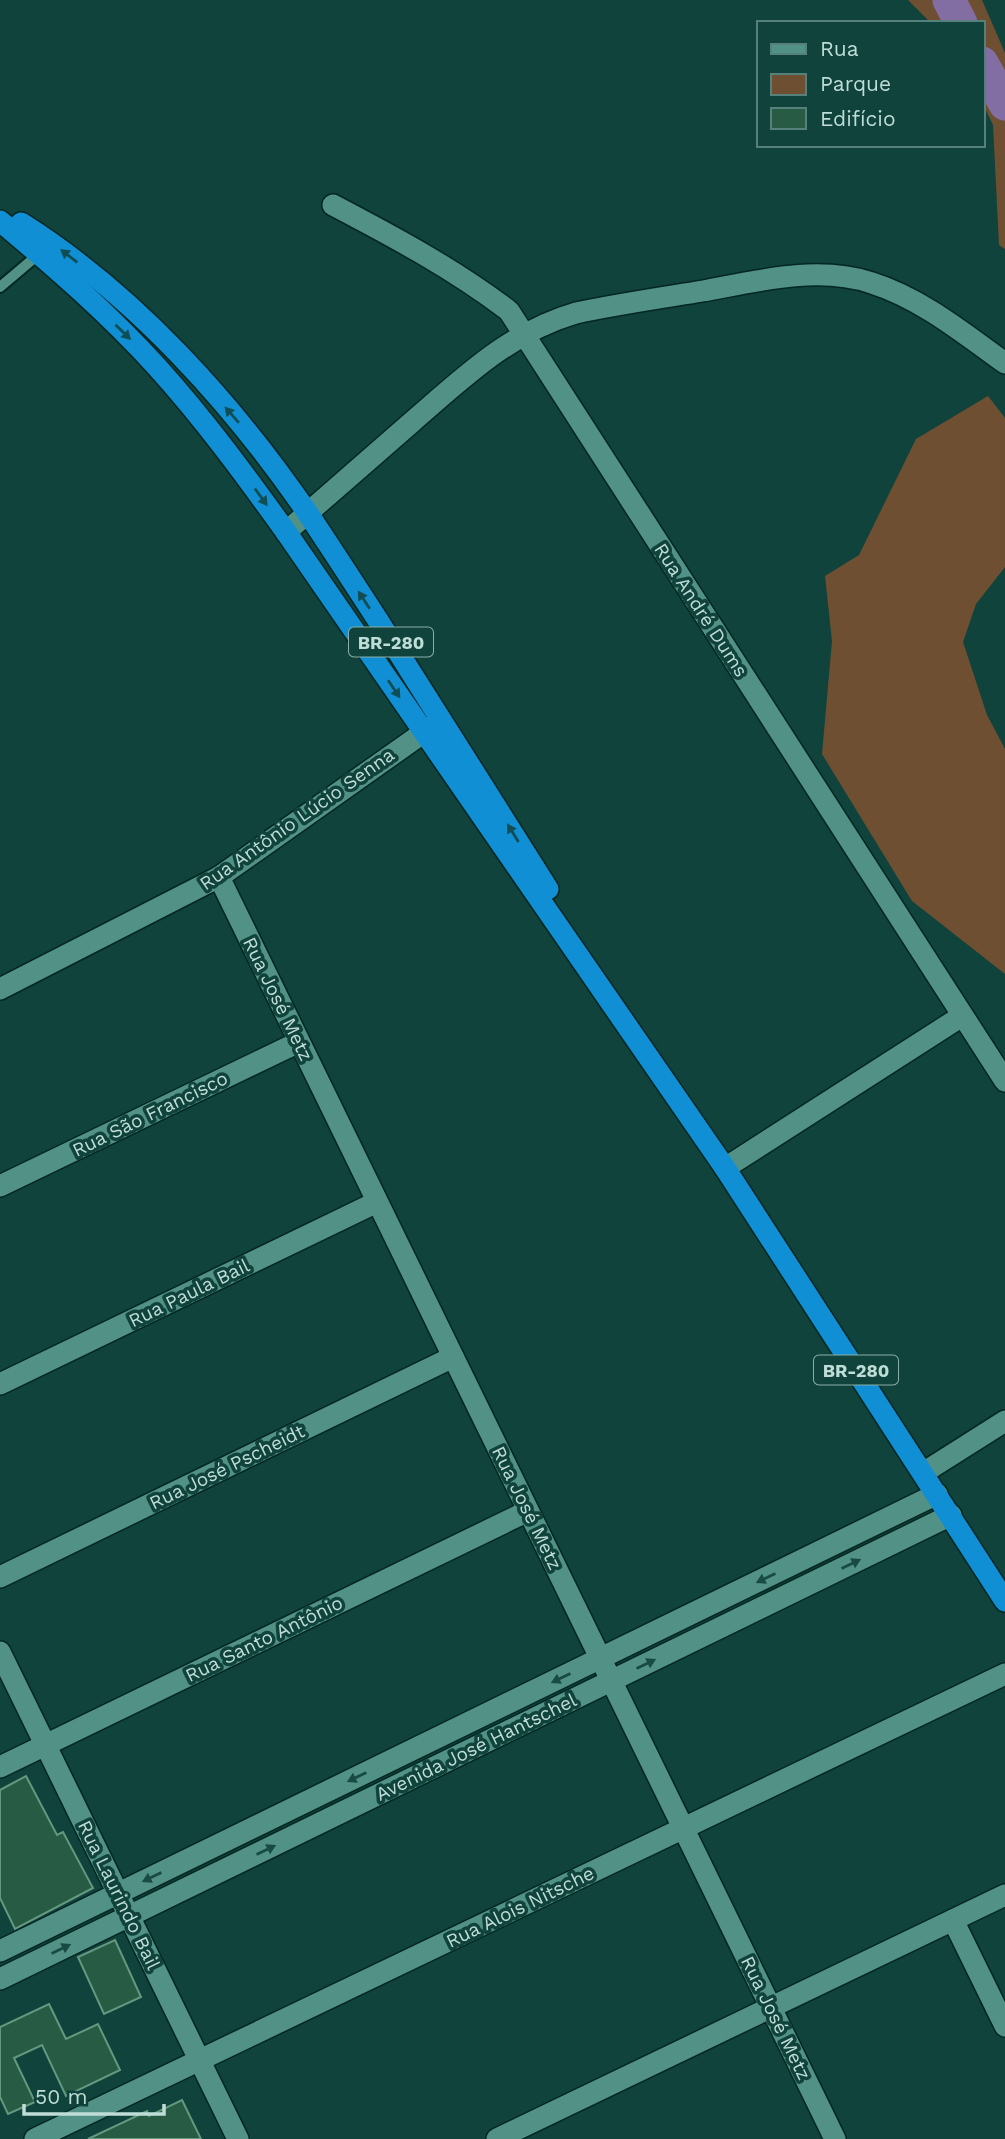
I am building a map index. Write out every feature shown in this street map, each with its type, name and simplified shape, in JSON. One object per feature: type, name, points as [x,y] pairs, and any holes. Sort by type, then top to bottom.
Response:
[{"type":"highway","name":"BR-280","points":[[0,210],[57,247],[149,326],[186,363],[246,432],[308,513],[706,1139],[1005,1601]]},
{"type":"highway","name":"BR-280","points":[[0,221],[39,254],[157,367],[233,459],[706,1139]]},
{"type":"street","name":"Rua André Dums","points":[[333,205],[407,243],[480,289],[509,311],[1005,1081]]},
{"type":"street","points":[[286,532],[483,361],[523,334],[556,319],[600,308],[769,280],[818,275],[846,277],[892,290],[914,301],[1005,363]]},
{"type":"street","name":"Rua Antônio Lúcio Senna","points":[[0,989],[219,877],[442,720]]},
{"type":"street","name":"Rua José Metz","points":[[219,877],[835,2139]]},
{"type":"street","points":[[725,1168],[962,1016]]},
{"type":"street","name":"Rua São Francisco","points":[[0,1185],[299,1042]]},
{"type":"street","name":"Rua Paula Bail","points":[[0,1384],[377,1202]]},
{"type":"street","name":"Rua José Pscheidt","points":[[0,1577],[453,1357]]},
{"type":"street","points":[[923,1473],[1005,1421]]},
{"type":"street","name":"Avenida José Hantschel","points":[[0,1951],[937,1494]]},
{"type":"street","name":"Rua Santo Antônio","points":[[0,1767],[528,1511]]},
{"type":"street","name":"Avenida José Hantschel","points":[[0,1979],[951,1515]]},
{"type":"street","name":"Rua Laurindo Bail","points":[[0,1651],[238,2139]]},
{"type":"street","name":"Rua Alois Nitsche","points":[[35,2139],[1005,1674]]},
{"type":"street","points":[[497,2139],[1005,1895]]},
{"type":"street","points":[[953,1920],[1005,2026]]},
{"type":"lane","points":[[0,286],[39,254]]},
{"type":"green space","points":[[908,0],[982,0],[1005,53],[1005,249],[999,245],[993,125],[984,106],[984,21],[929,21]]},
{"type":"green space","points":[[988,396],[1005,418],[1005,567],[976,604],[963,642],[987,715],[1005,749],[1005,974],[912,901],[822,754],[832,641],[825,576],[859,555],[916,439]]},
{"type":"building","points":[[26,1776],[57,1835],[63,1832],[93,1888],[15,1929],[0,1898],[0,1790]]},
{"type":"building","points":[[115,1940],[141,1997],[104,2014],[78,1957]]},
{"type":"building","points":[[49,2004],[66,2039],[98,2024],[120,2070],[66,2096],[42,2045],[14,2058],[35,2102],[8,2114],[0,2097],[0,2027]]},
{"type":"building","points":[[182,2100],[201,2139],[88,2139],[147,2111],[149,2116]]},
{"type":"waterway","points":[[949,0],[960,21]]},
{"type":"waterway","points":[[984,67],[1005,104]]}]
